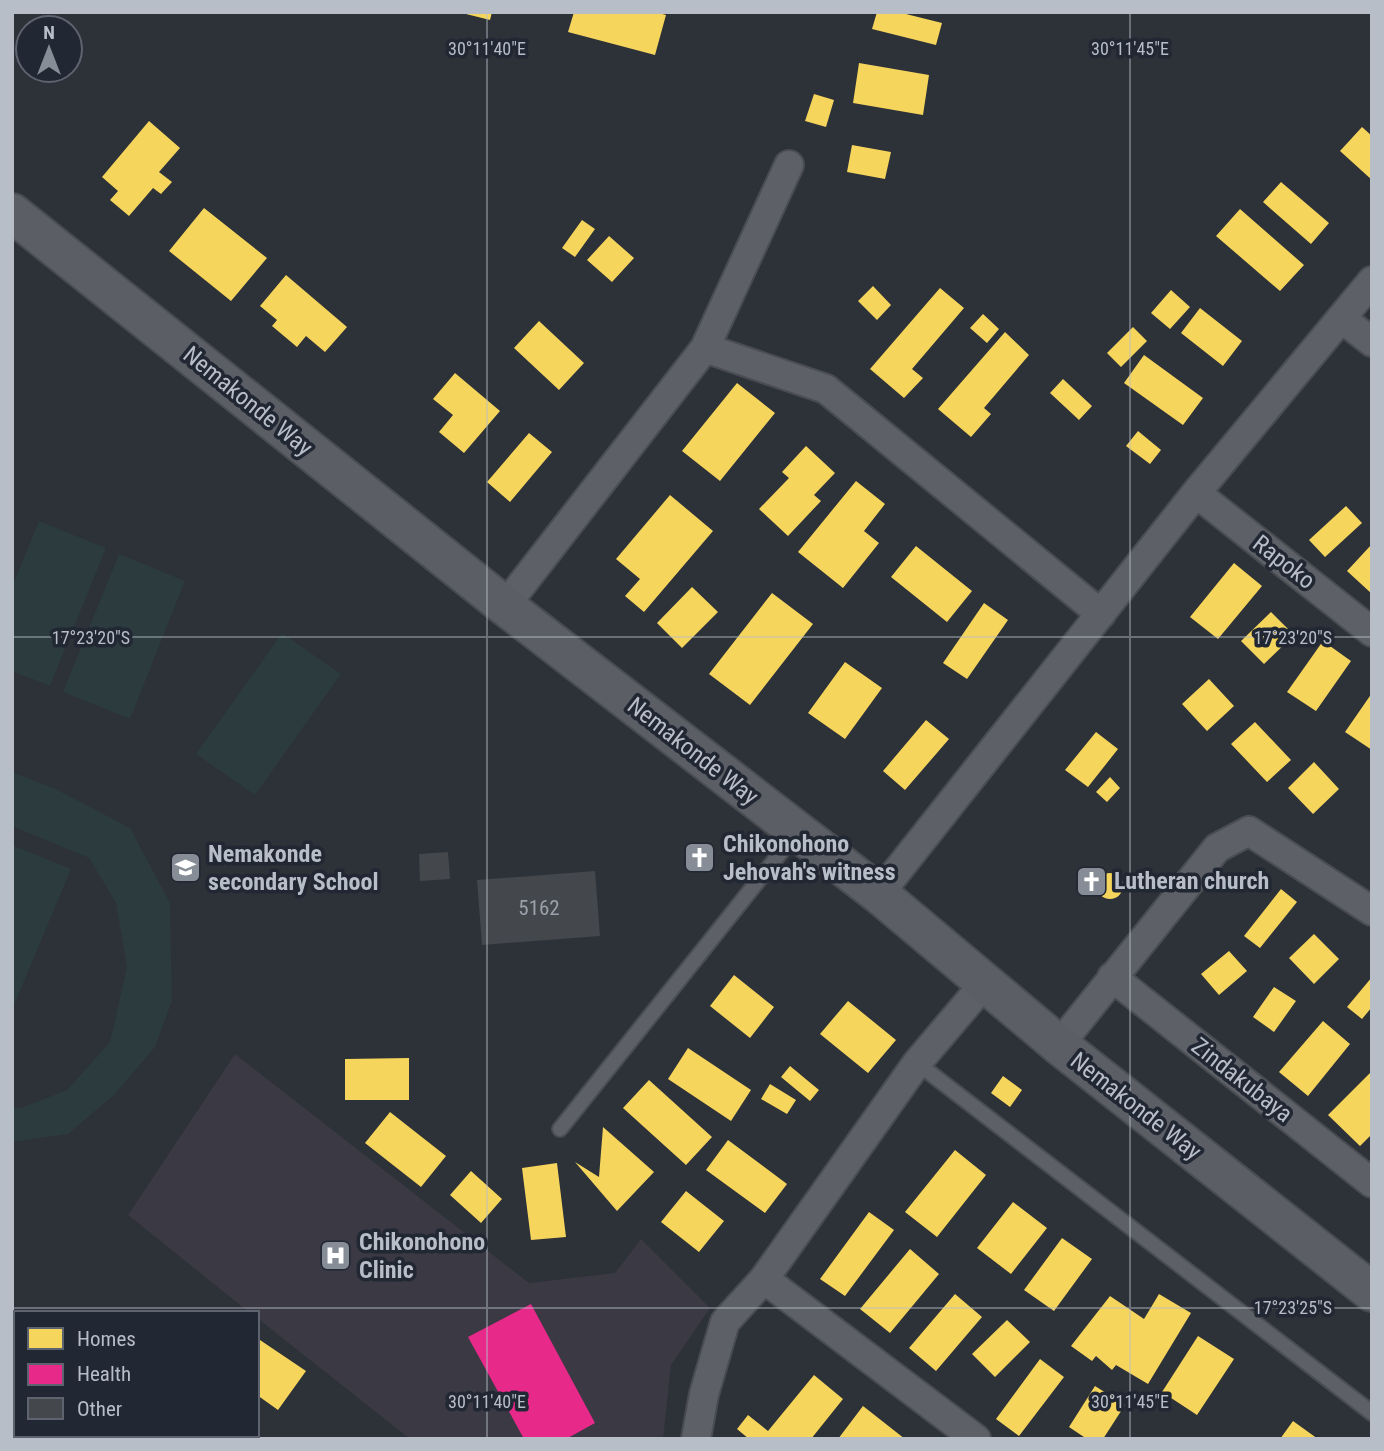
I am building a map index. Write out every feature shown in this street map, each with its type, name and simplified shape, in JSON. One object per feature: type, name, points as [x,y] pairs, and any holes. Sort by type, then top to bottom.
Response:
[{"type":"street","points":[[505,606],[705,348],[789,165]]},
{"type":"street","name":"Nemakonde Way","points":[[12,213],[505,606],[879,894],[1059,1045],[1372,1292]]},
{"type":"street","points":[[879,894],[1196,493],[1372,281]]},
{"type":"street","points":[[1341,318],[1372,342]]},
{"type":"street","points":[[705,348],[826,389],[1101,614]]},
{"type":"street","name":"Rapoko","points":[[1196,493],[1372,632]]},
{"type":"street","points":[[1059,1045],[1217,848],[1249,831],[1372,911]]},
{"type":"street","name":"Zindakubaya","points":[[1112,977],[1372,1183]]},
{"type":"street","points":[[696,1439],[704,1394],[724,1322],[764,1279],[917,1063],[984,984]]},
{"type":"street","points":[[764,1279],[976,1439]]},
{"type":"lane","points":[[560,1129],[797,832]]},
{"type":"lane","points":[[917,1063],[1372,1413]]},
{"type":"shaded area","points":[[39,521],[106,548],[50,686],[12,671],[12,587]]},
{"type":"shaded area","points":[[119,554],[185,581],[130,719],[63,692]]},
{"type":"shaded area","points":[[282,633],[341,674],[255,795],[196,754]]},
{"type":"shaded area","points":[[12,772],[56,789],[130,828],[170,903],[172,1001],[155,1047],[115,1094],[68,1134],[12,1142],[12,1108],[21,1108],[67,1090],[110,1042],[127,967],[116,903],[89,858],[12,826]]},
{"type":"shaded area","points":[[12,845],[71,869],[12,1010]]},
{"type":"shaded area","name":"Chikonohono Clinic","points":[[235,1054],[529,1283],[615,1273],[641,1239],[710,1308],[671,1365],[663,1439],[410,1439],[259,1320],[259,1311],[248,1311],[128,1215]]},
{"type":"building: Homes","points":[[458,12],[492,12],[490,20]]},
{"type":"building: Homes","points":[[574,12],[655,12],[666,15],[655,55],[568,32]]},
{"type":"building: Homes","points":[[877,12],[898,12],[942,23],[936,45],[872,29]]},
{"type":"building: Homes","points":[[859,63],[929,75],[923,115],[853,103]]},
{"type":"building: Homes","points":[[814,94],[834,100],[826,127],[805,121]]},
{"type":"building: Homes","points":[[149,121],[180,148],[159,172],[172,182],[161,194],[153,188],[129,216],[110,200],[118,191],[102,177]]},
{"type":"building: Homes","points":[[1362,127],[1372,136],[1372,180],[1340,151]]},
{"type":"building: Homes","points":[[852,145],[891,152],[885,179],[847,172]]},
{"type":"building: Homes","points":[[1281,182],[1329,223],[1311,244],[1263,202]]},
{"type":"building: Homes","points":[[204,208],[267,258],[231,301],[169,251]]},
{"type":"building: Homes","points":[[1240,209],[1304,265],[1280,291],[1216,236]]},
{"type":"building: Homes","points":[[582,220],[595,229],[575,257],[562,248]]},
{"type":"building: Homes","points":[[609,236],[634,258],[612,282],[587,260]]},
{"type":"building: Homes","points":[[286,275],[347,327],[325,352],[306,336],[297,347],[272,326],[277,320],[260,306]]},
{"type":"building: Homes","points":[[873,286],[891,305],[877,320],[858,301]]},
{"type":"building: Homes","points":[[940,288],[964,308],[912,369],[923,378],[904,398],[870,369]]},
{"type":"building: Homes","points":[[1171,290],[1190,307],[1170,329],[1151,313]]},
{"type":"building: Homes","points":[[1200,308],[1242,341],[1223,366],[1181,333]]},
{"type":"building: Homes","points":[[983,314],[999,329],[987,343],[970,328]]},
{"type":"building: Homes","points":[[539,321],[584,363],[559,390],[514,348]]},
{"type":"building: Homes","points":[[1133,327],[1147,341],[1121,367],[1107,353]]},
{"type":"building: Homes","points":[[1005,332],[1029,355],[984,408],[991,414],[971,437],[938,409]]},
{"type":"building: Homes","points":[[1144,355],[1203,398],[1183,425],[1124,383]]},
{"type":"building: Homes","points":[[455,373],[500,411],[464,453],[439,432],[453,415],[433,399]]},
{"type":"building: Homes","points":[[1063,379],[1092,406],[1079,420],[1050,393]]},
{"type":"building: Homes","points":[[737,383],[775,413],[720,481],[682,451]]},
{"type":"building: Homes","points":[[1138,431],[1161,450],[1150,464],[1126,446]]},
{"type":"building: Homes","points":[[529,433],[552,452],[510,502],[487,482]]},
{"type":"building: Homes","points":[[806,446],[835,473],[814,495],[821,501],[788,536],[759,509],[789,478],[782,472]]},
{"type":"building: Homes","points":[[856,481],[885,504],[864,531],[879,543],[843,588],[798,552]]},
{"type":"building: Homes","points":[[670,495],[713,531],[644,612],[625,596],[640,579],[616,559]]},
{"type":"building: Homes","points":[[1346,506],[1362,523],[1325,557],[1309,540]]},
{"type":"building: Homes","points":[[1372,544],[1372,594],[1347,571]]},
{"type":"building: Homes","points":[[916,546],[972,591],[947,622],[891,577]]},
{"type":"building: Homes","points":[[1234,563],[1262,586],[1218,639],[1190,617]]},
{"type":"building: Homes","points":[[692,587],[718,612],[682,648],[657,623]]},
{"type":"building: Homes","points":[[772,593],[813,624],[750,705],[709,674]]},
{"type":"building: Homes","points":[[984,603],[1008,620],[967,679],[943,663]]},
{"type":"building: Homes","points":[[1271,612],[1294,635],[1264,664],[1241,641]]},
{"type":"building: Homes","points":[[1323,641],[1351,661],[1316,711],[1287,692]]},
{"type":"building: Homes","points":[[845,662],[882,688],[845,739],[808,713]]},
{"type":"building: Homes","points":[[1209,679],[1234,706],[1207,731],[1182,704]]},
{"type":"building: Homes","points":[[1372,693],[1372,750],[1345,732]]},
{"type":"building: Homes","points":[[926,720],[949,739],[905,790],[883,771]]},
{"type":"building: Homes","points":[[1255,722],[1291,760],[1267,782],[1231,744]]},
{"type":"building: Homes","points":[[1096,732],[1118,749],[1088,787],[1065,770]]},
{"type":"building: Homes","points":[[1314,762],[1339,789],[1313,814],[1288,788]]},
{"type":"building: Homes","points":[[1110,777],[1120,788],[1107,802],[1096,792]]},
{"type":"building: Homes","points":[[1110,873],[1119,877],[1123,886],[1119,895],[1110,899],[1101,895],[1097,886],[1101,877]]},
{"type":"building: Homes","points":[[1281,889],[1297,902],[1260,948],[1244,936]]},
{"type":"building: Homes","points":[[1314,934],[1339,959],[1314,984],[1289,958]]},
{"type":"building: Homes","points":[[1229,951],[1247,971],[1219,995],[1201,974]]},
{"type":"building: Homes","points":[[734,975],[774,1007],[750,1038],[710,1006]]},
{"type":"building: Homes","points":[[1372,977],[1372,1007],[1362,1019],[1347,1007]]},
{"type":"building: Homes","points":[[1274,987],[1296,1001],[1274,1032],[1253,1017]]},
{"type":"building: Homes","points":[[848,1001],[896,1040],[868,1073],[820,1034]]},
{"type":"building: Homes","points":[[1323,1021],[1350,1044],[1308,1096],[1279,1072]]},
{"type":"building: Homes","points":[[688,1048],[751,1090],[731,1121],[668,1079]]},
{"type":"building: Homes","points":[[409,1058],[409,1100],[345,1100],[345,1059]]},
{"type":"building: Homes","points":[[790,1066],[819,1090],[810,1101],[781,1077]]},
{"type":"building: Homes","points":[[1372,1071],[1372,1134],[1360,1146],[1328,1115]]},
{"type":"building: Homes","points":[[1003,1076],[1022,1090],[1010,1107],[991,1093]]},
{"type":"building: Homes","points":[[649,1080],[712,1137],[686,1165],[623,1108]]},
{"type":"building: Homes","points":[[770,1084],[796,1100],[787,1114],[761,1099]]},
{"type":"building: Homes","points":[[390,1112],[446,1156],[421,1187],[365,1143]]},
{"type":"building: Homes","points":[[603,1127],[654,1172],[617,1211],[575,1162],[599,1177]]},
{"type":"building: Homes","points":[[728,1140],[787,1184],[765,1213],[706,1170]]},
{"type":"building: Homes","points":[[955,1150],[986,1175],[937,1237],[905,1212]]},
{"type":"building: Homes","points":[[557,1163],[566,1237],[531,1240],[522,1168]]},
{"type":"building: Homes","points":[[471,1171],[502,1199],[481,1223],[450,1195]]},
{"type":"building: Homes","points":[[686,1191],[724,1221],[699,1252],[661,1222]]},
{"type":"building: Homes","points":[[1013,1202],[1047,1228],[1011,1274],[977,1248]]},
{"type":"building: Homes","points":[[869,1212],[894,1230],[845,1296],[820,1279]]},
{"type":"building: Homes","points":[[1062,1238],[1092,1259],[1054,1311],[1024,1290]]},
{"type":"building: Homes","points":[[910,1249],[939,1274],[890,1333],[860,1309]]},
{"type":"building: Homes","points":[[955,1294],[982,1317],[936,1371],[909,1348]]},
{"type":"building: Homes","points":[[1159,1294],[1191,1313],[1148,1384],[1116,1365],[1112,1370],[1096,1356],[1092,1361],[1071,1346],[1110,1296],[1144,1319]]},
{"type":"building: Homes","points":[[1007,1320],[1030,1342],[995,1377],[972,1354]]},
{"type":"building: Homes","points":[[1198,1336],[1234,1359],[1197,1415],[1162,1392]]},
{"type":"building: Homes","points":[[259,1339],[306,1371],[278,1410],[259,1396]]},
{"type":"building: Homes","points":[[1040,1359],[1064,1377],[1019,1436],[996,1419]]},
{"type":"building: Homes","points":[[814,1375],[843,1399],[811,1439],[749,1439],[737,1429],[748,1415],[768,1431]]},
{"type":"building: Homes","points":[[1095,1386],[1125,1405],[1103,1439],[1087,1439],[1069,1427]]},
{"type":"building: Homes","points":[[863,1406],[905,1439],[838,1439]]},
{"type":"building: Homes","points":[[1293,1421],[1318,1439],[1280,1439]]},
{"type":"building: Health","points":[[531,1304],[595,1423],[566,1439],[524,1439],[468,1337]]},
{"type":"building: Other","points":[[448,852],[450,879],[420,881],[419,854]]},
{"type":"building: Other","points":[[595,871],[600,936],[482,945],[477,880]]},
{"type":"place","name":"Chikonohono Jehovah's witness","points":[[700,858]]},
{"type":"place","name":"Nemakonde secondary School","points":[[185,868]]},
{"type":"place","name":"Lutheran church","points":[[1091,881]]},
{"type":"place","name":"Chikonohono Clinic","points":[[336,1256]]}]
